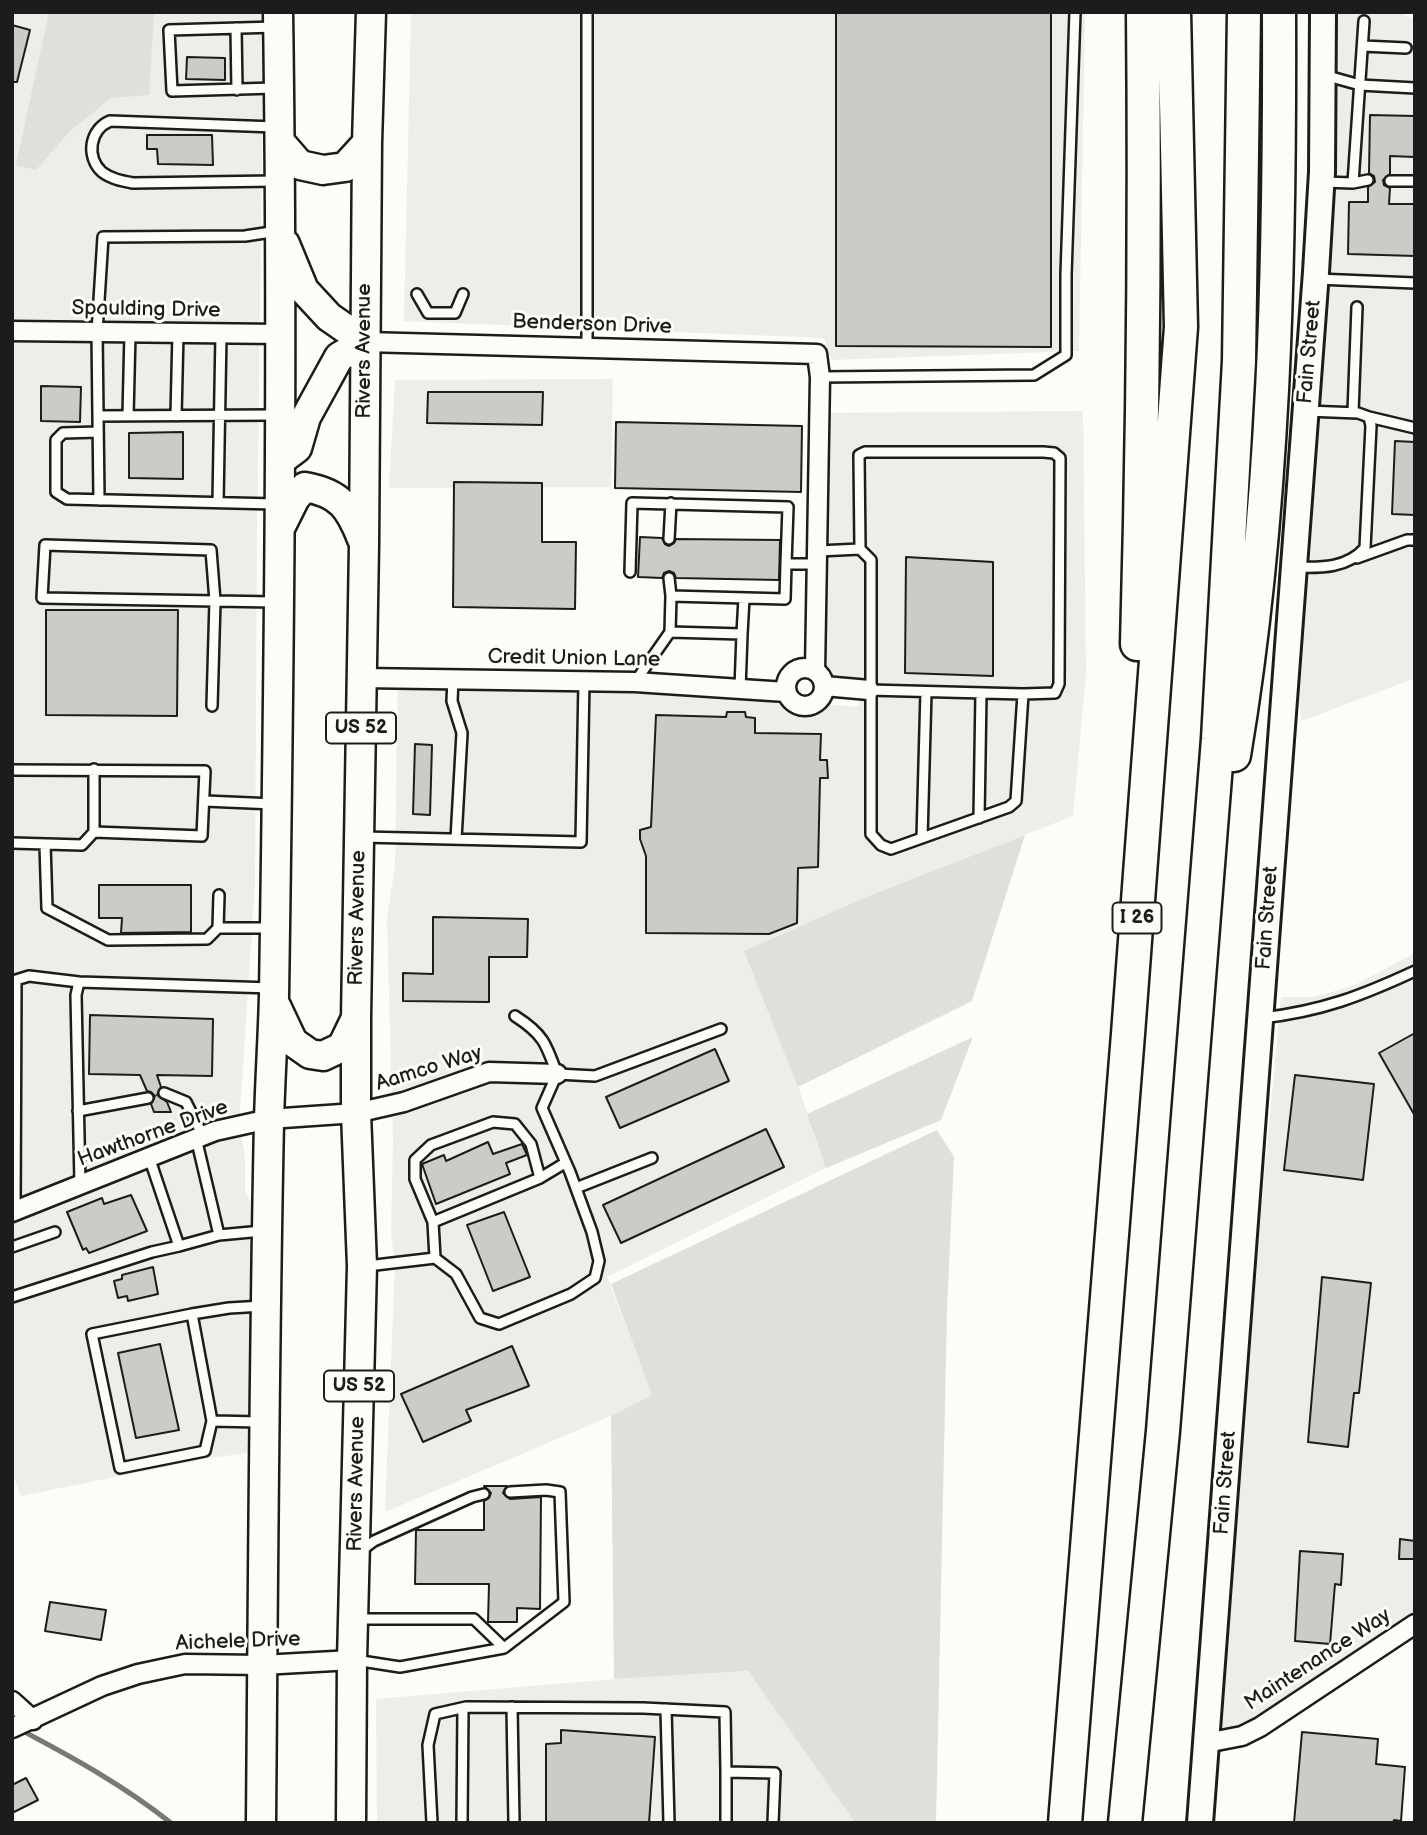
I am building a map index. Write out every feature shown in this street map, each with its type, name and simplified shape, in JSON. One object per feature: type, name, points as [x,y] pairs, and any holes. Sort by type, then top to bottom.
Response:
[{"type":"highway","points":[[1136,939],[1132,864],[1142,433],[1143,12]]},
{"type":"highway","name":"I 26","points":[[1065,1823],[1136,939],[1181,327],[1174,12]]},
{"type":"highway","points":[[1125,1823],[1163,1432],[1219,726],[1239,362],[1244,12]]},
{"type":"highway","points":[[1203,922],[1221,837],[1245,693],[1254,614],[1274,322],[1279,179],[1280,19]]},
{"type":"main road","name":"Rivers Avenue","points":[[351,1823],[352,1660],[362,1266],[356,1113],[356,1018],[371,12]]},
{"type":"main road","points":[[261,1823],[269,1119],[274,994],[281,460],[279,19]]},
{"type":"main road","points":[[280,135],[300,165],[323,170],[345,167],[367,143]]},
{"type":"main road","points":[[280,231],[304,290],[330,317],[365,342],[340,357],[306,417],[297,448],[281,460]]},
{"type":"main road","points":[[280,516],[305,487],[325,490],[340,501],[354,519],[364,545]]},
{"type":"main road","points":[[274,994],[293,1042],[310,1054],[323,1056],[342,1047],[356,1018]]},
{"type":"street","name":"Fain Street","points":[[1200,1823],[1316,279],[1322,182],[1323,12]]},
{"type":"street","name":"Spaulding Drive","points":[[12,331],[279,334]]},
{"type":"street","name":"Benderson Drive","points":[[365,342],[817,354],[820,377]]},
{"type":"street","points":[[814,671],[820,377]]},
{"type":"street","points":[[802,668],[814,671],[823,680],[824,686],[821,698],[805,707],[793,703],[786,692],[787,679],[802,668]]},
{"type":"street","name":"Credit Union Lane","points":[[362,678],[635,682],[786,692]]},
{"type":"street","points":[[824,686],[869,690]]},
{"type":"street","name":"Aamco Way","points":[[356,1113],[404,1102],[489,1072],[557,1074]]},
{"type":"street","name":"Hawthorne Drive","points":[[14,1211],[200,1137],[269,1119],[356,1113]]},
{"type":"street","name":"Maintenance Way","points":[[1206,1743],[1242,1736],[1260,1727],[1415,1624]]},
{"type":"street","name":"Aichele Drive","points":[[12,1728],[102,1686],[138,1674],[185,1664],[262,1665],[352,1660]]},
{"type":"street","points":[[12,1701],[33,1720]]},
{"type":"lane","points":[[587,12],[587,348]]},
{"type":"lane","points":[[820,377],[1034,375],[1066,355],[1075,12]]},
{"type":"lane","points":[[279,19],[236,29],[169,30],[172,91],[279,88]]},
{"type":"lane","points":[[1353,183],[1364,21]]},
{"type":"lane","points":[[236,29],[237,90]]},
{"type":"lane","points":[[1363,46],[1406,48]]},
{"type":"lane","points":[[1324,75],[1360,85],[1415,88]]},
{"type":"lane","points":[[280,135],[110,121],[103,124],[94,135],[92,153],[101,171],[118,180],[133,183],[280,181]]},
{"type":"lane","points":[[1322,182],[1353,183],[1368,180]]},
{"type":"lane","points":[[1390,181],[1415,181]]},
{"type":"lane","points":[[99,500],[97,332],[103,237],[245,236],[280,231]]},
{"type":"lane","points":[[1316,279],[1415,283]]},
{"type":"lane","points":[[417,294],[428,313],[455,313],[463,294]]},
{"type":"lane","points":[[1353,412],[1357,307]]},
{"type":"lane","points":[[128,416],[130,333]]},
{"type":"lane","points":[[176,416],[178,333]]},
{"type":"lane","points":[[218,502],[221,334]]},
{"type":"lane","points":[[1305,411],[1353,412],[1415,428]]},
{"type":"lane","points":[[98,416],[280,415]]},
{"type":"lane","points":[[1355,559],[1365,548],[1371,426],[1369,417]]},
{"type":"lane","points":[[99,432],[63,433],[56,440],[56,492],[67,499],[218,502],[280,516]]},
{"type":"lane","points":[[869,690],[1023,694],[1055,692],[1059,684],[1060,458],[1054,453],[865,452],[859,456],[860,549],[871,560],[869,690],[871,834],[881,845],[891,849],[1009,807],[1016,801],[1023,694]]},
{"type":"lane","points":[[630,572],[632,503],[788,507],[785,599],[671,596]]},
{"type":"lane","points":[[669,539],[671,503]]},
{"type":"lane","points":[[1295,567],[1324,568],[1407,540],[1415,540]]},
{"type":"lane","points":[[212,706],[215,601],[211,550],[45,545],[42,598],[215,601],[279,602]]},
{"type":"lane","points":[[786,564],[860,549]]},
{"type":"lane","points":[[635,682],[670,632],[669,578]]},
{"type":"lane","points":[[740,689],[744,598]]},
{"type":"lane","points":[[670,632],[742,634]]},
{"type":"lane","points":[[453,679],[452,701],[462,733],[456,839]]},
{"type":"lane","points":[[360,837],[581,842],[583,681]]},
{"type":"lane","points":[[922,838],[926,692]]},
{"type":"lane","points":[[979,818],[981,693]]},
{"type":"lane","points":[[12,843],[82,845],[94,832],[93,769]]},
{"type":"lane","points":[[12,770],[205,771],[202,836],[94,832]]},
{"type":"lane","points":[[205,801],[276,804]]},
{"type":"lane","points":[[45,844],[47,908],[108,940],[206,940],[218,928],[219,895]]},
{"type":"lane","points":[[218,928],[275,928]]},
{"type":"lane","points":[[1260,1018],[1301,1014],[1361,996],[1415,971]]},
{"type":"lane","points":[[14,1211],[16,980],[29,976],[79,982],[274,994]]},
{"type":"lane","points":[[79,982],[76,995],[80,1185]]},
{"type":"lane","points":[[362,1266],[435,1258],[456,1274],[480,1318],[499,1324],[571,1294],[595,1278],[599,1261],[592,1231],[542,1108],[557,1074],[547,1046],[536,1029],[515,1016]]},
{"type":"lane","points":[[557,1074],[595,1076],[721,1028]]},
{"type":"lane","points":[[164,1093],[186,1102],[200,1137],[219,1235]]},
{"type":"lane","points":[[78,1111],[148,1098]]},
{"type":"lane","points":[[435,1258],[433,1222],[415,1179],[415,1160],[431,1145],[494,1122],[515,1124],[531,1144],[540,1178]]},
{"type":"lane","points":[[149,1157],[179,1246]]},
{"type":"lane","points":[[576,1188],[652,1158]]},
{"type":"lane","points":[[433,1222],[540,1178],[565,1163]]},
{"type":"lane","points":[[12,1297],[152,1252],[219,1235],[268,1231]]},
{"type":"lane","points":[[12,1247],[55,1232]]},
{"type":"lane","points":[[192,1314],[212,1421],[205,1451],[120,1468],[92,1334],[192,1314],[229,1308],[267,1306]]},
{"type":"lane","points":[[212,1421],[265,1422]]},
{"type":"lane","points":[[352,1660],[400,1668],[504,1648],[564,1602],[560,1492],[510,1492]]},
{"type":"lane","points":[[355,1556],[374,1541],[484,1494]]},
{"type":"lane","points":[[353,1619],[474,1619],[504,1648]]},
{"type":"lane","points":[[512,1707],[513,1823]]},
{"type":"lane","points":[[432,1823],[428,1745],[435,1714],[463,1708],[512,1707],[725,1712],[726,1823]]},
{"type":"lane","points":[[462,1823],[463,1708]]},
{"type":"lane","points":[[666,1709],[669,1823]]},
{"type":"lane","points":[[726,1772],[775,1773],[774,1823]]},
{"type":"shaded area","points":[[12,12],[264,12],[255,883],[239,1126],[245,1156],[245,1192],[252,1203],[249,1453],[209,1458],[21,1496],[12,1473]]},
{"type":"shaded area","points":[[49,12],[154,12],[149,95],[111,98],[70,131],[36,170],[16,165]]},
{"type":"shaded area","points":[[411,12],[1085,12],[1079,351],[831,360],[824,338],[404,321]]},
{"type":"shaded area","points":[[1335,12],[1400,12],[1415,20],[1415,678],[1302,721],[1297,689],[1327,293],[1336,90]]},
{"type":"shaded area","points":[[613,379],[611,487],[389,488],[395,380]]},
{"type":"shaded area","points":[[1083,411],[1086,673],[1073,816],[871,895],[745,951],[794,1074],[826,1168],[607,1277],[653,1395],[611,1416],[385,1512],[395,1263],[391,1235],[393,1141],[387,919],[395,866],[398,679],[773,702],[804,717],[824,704],[859,707],[860,682],[831,679],[821,663],[820,413]]},
{"type":"shaded area","points":[[1025,835],[972,1001],[798,1087],[744,951],[871,895]]},
{"type":"shaded area","points":[[1415,953],[1415,1624],[1260,1727],[1219,1740],[1260,1223],[1281,997],[1314,997],[1353,986]]},
{"type":"shaded area","points":[[973,1037],[941,1120],[826,1168],[807,1114]]},
{"type":"shaded area","points":[[937,1130],[954,1157],[947,1309],[936,1823],[855,1823],[748,1671],[614,1679],[611,1416],[652,1395],[611,1284]]},
{"type":"shaded area","points":[[748,1671],[855,1823],[377,1823],[376,1699]]},
{"type":"building","points":[[836,12],[1051,12],[1051,347],[836,346]]},
{"type":"building","points":[[12,25],[30,30],[17,82],[12,82]]},
{"type":"building","points":[[187,57],[225,58],[225,80],[186,79]]},
{"type":"building","points":[[1370,115],[1415,116],[1415,157],[1390,156],[1390,174],[1383,180],[1384,185],[1390,188],[1389,204],[1415,204],[1415,256],[1348,254],[1349,202],[1368,202],[1368,187],[1375,182],[1374,176],[1369,173]]},
{"type":"building","points":[[147,135],[212,135],[213,165],[158,164],[157,149],[147,149]]},
{"type":"building","points":[[41,386],[81,387],[80,422],[41,421]]},
{"type":"building","points":[[428,392],[543,392],[542,425],[427,423]]},
{"type":"building","points":[[616,422],[802,426],[801,492],[615,488]]},
{"type":"building","points":[[183,432],[183,479],[129,478],[129,433]]},
{"type":"building","points":[[1395,441],[1415,442],[1415,515],[1392,514]]},
{"type":"building","points":[[454,482],[542,483],[542,542],[576,542],[575,609],[453,607]]},
{"type":"building","points":[[640,537],[662,538],[669,546],[676,539],[780,540],[779,580],[676,578],[674,573],[669,571],[664,573],[662,578],[638,577]]},
{"type":"building","points":[[906,557],[993,562],[993,676],[905,673]]},
{"type":"building","points":[[46,610],[178,610],[177,716],[46,715]]},
{"type":"building","points":[[727,712],[745,712],[746,717],[755,718],[755,733],[821,734],[820,760],[827,760],[828,778],[820,778],[818,867],[798,868],[797,923],[769,934],[646,933],[646,856],[640,830],[651,827],[656,715],[726,717]]},
{"type":"building","points":[[415,744],[432,745],[430,815],[413,814]]},
{"type":"building","points":[[99,885],[191,885],[191,932],[121,933],[122,918],[99,918]]},
{"type":"building","points":[[433,917],[528,919],[527,957],[489,957],[489,1002],[403,1001],[403,973],[433,974]]},
{"type":"building","points":[[90,1015],[213,1019],[212,1076],[157,1075],[161,1087],[157,1095],[167,1102],[171,1112],[154,1112],[151,1104],[155,1096],[147,1091],[140,1075],[89,1074]]},
{"type":"building","points":[[1415,1033],[1415,1116],[1379,1053]]},
{"type":"building","points":[[715,1049],[729,1081],[620,1128],[606,1097]]},
{"type":"building","points":[[1295,1075],[1374,1084],[1363,1180],[1284,1170]]},
{"type":"building","points":[[766,1129],[784,1167],[621,1243],[603,1205]]},
{"type":"building","points":[[488,1142],[493,1154],[522,1144],[527,1155],[506,1163],[510,1174],[436,1204],[422,1164],[444,1155],[446,1161]]},
{"type":"building","points":[[131,1195],[147,1231],[89,1253],[86,1248],[83,1250],[67,1212],[102,1198],[104,1204]]},
{"type":"building","points":[[504,1212],[530,1277],[493,1291],[467,1225]]},
{"type":"building","points":[[153,1267],[158,1294],[128,1301],[127,1296],[118,1298],[114,1281],[122,1279],[122,1275]]},
{"type":"building","points":[[1322,1277],[1371,1283],[1359,1393],[1354,1393],[1348,1447],[1308,1442]]},
{"type":"building","points":[[160,1344],[179,1430],[136,1438],[118,1353]]},
{"type":"building","points":[[512,1346],[529,1386],[466,1410],[471,1421],[423,1442],[401,1394]]},
{"type":"building","points":[[484,1486],[507,1486],[503,1493],[510,1499],[541,1497],[540,1609],[517,1608],[517,1622],[488,1622],[489,1584],[415,1584],[416,1530],[484,1530],[484,1501],[491,1493]]},
{"type":"building","points":[[1400,1539],[1415,1541],[1415,1559],[1399,1559]]},
{"type":"building","points":[[1300,1551],[1343,1554],[1341,1585],[1335,1584],[1330,1644],[1295,1641]]},
{"type":"building","points":[[50,1602],[106,1610],[101,1640],[45,1631]]},
{"type":"building","points":[[561,1730],[655,1737],[649,1823],[546,1823],[546,1744],[561,1743]]},
{"type":"building","points":[[1302,1732],[1378,1739],[1376,1764],[1405,1767],[1401,1821],[1294,1823]]},
{"type":"building","points":[[26,1778],[38,1800],[12,1813],[12,1785]]},
{"type":"waterway","points":[[19,1729],[116,1784],[171,1823]]}]
